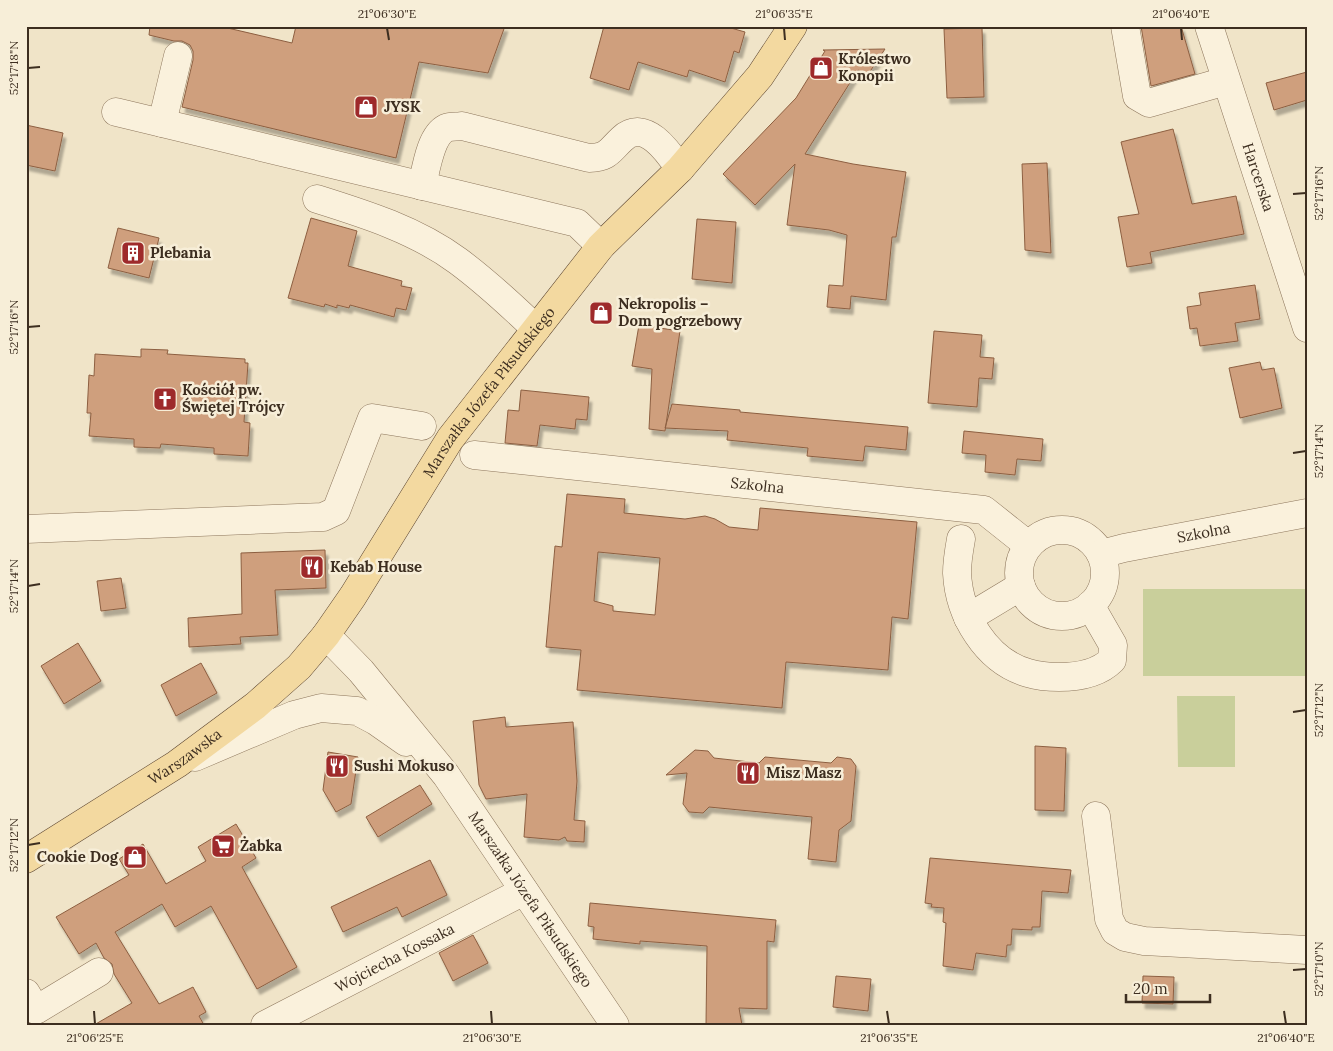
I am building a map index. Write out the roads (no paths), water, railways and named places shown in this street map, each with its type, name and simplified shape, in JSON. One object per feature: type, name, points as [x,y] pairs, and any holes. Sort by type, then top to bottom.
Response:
[{"type":"main road","name":"Marszałka Józefa Piłsudskiego","points":[[326,635],[354,596],[450,438],[601,246],[680,169],[760,76],[793,26]]},
{"type":"main road","name":"Warszawska","points":[[26,859],[177,764],[255,706],[299,667],[326,635]]},
{"type":"street","points":[[1125,26],[1137,96],[1149,103],[1226,81]]},
{"type":"street","name":"Harcerska","points":[[1209,26],[1307,328]]},
{"type":"street","points":[[162,123],[178,56]]},
{"type":"street","points":[[116,112],[577,223],[601,246]]},
{"type":"street","points":[[422,186],[431,148],[438,136],[446,129],[462,126],[590,158],[609,154],[622,138],[630,134],[651,135],[667,150],[680,169]]},
{"type":"street","points":[[317,199],[368,215],[421,238],[456,260],[536,329]]},
{"type":"street","points":[[26,529],[323,517],[336,511],[372,418],[422,426]]},
{"type":"street","name":"Szkolna","points":[[474,455],[984,510],[1028,545]]},
{"type":"street","name":"Szkolna","points":[[1100,554],[1307,513]]},
{"type":"street","points":[[1073,531],[1084,536],[1094,544],[1100,554],[1104,566],[1101,590],[1090,605],[1074,614],[1062,616],[1039,610],[1030,602],[1021,586],[1019,567],[1022,556],[1028,545],[1038,537],[1049,532],[1073,531]]},
{"type":"street","points":[[961,539],[957,573],[960,592],[968,618],[980,638],[991,650],[1015,668],[1029,674],[1045,676],[1081,676],[1105,667],[1112,660],[1114,645],[1090,605]]},
{"type":"street","points":[[968,618],[1021,586]]},
{"type":"street","name":"Marszałka Józefa Piłsudskiego","points":[[326,635],[361,671],[446,775],[615,1025]]},
{"type":"street","name":"Marszałka Józefa Piłsudskiego","points":[[177,764],[300,712],[321,708],[334,708],[357,712],[376,721],[392,731],[446,775]]},
{"type":"street","points":[[1096,816],[1109,918],[1115,931],[1125,937],[1144,941],[1307,950]]},
{"type":"street","name":"Wojciecha Kossaka","points":[[265,1025],[524,891]]},
{"type":"street","points":[[26,993],[36,1010],[99,972]]},
{"type":"place","name":"Królestwo Konopii","points":[[821,68]]},
{"type":"place","name":"JYSK","points":[[366,107]]},
{"type":"place","name":"Plebania","points":[[133,253]]},
{"type":"place","name":"Nekropolis – Dom pogrzebowy","points":[[601,313]]},
{"type":"place","name":"Kościół pw. Świętej Trójcy","points":[[165,399]]},
{"type":"place","name":"Kebab House","points":[[312,567]]},
{"type":"place","name":"Sushi Mokuso","points":[[337,766]]},
{"type":"place","name":"Misz Masz","points":[[748,773]]},
{"type":"place","name":"Żabka","points":[[223,846]]},
{"type":"place","name":"Cookie Dog","points":[[135,857]]}]
